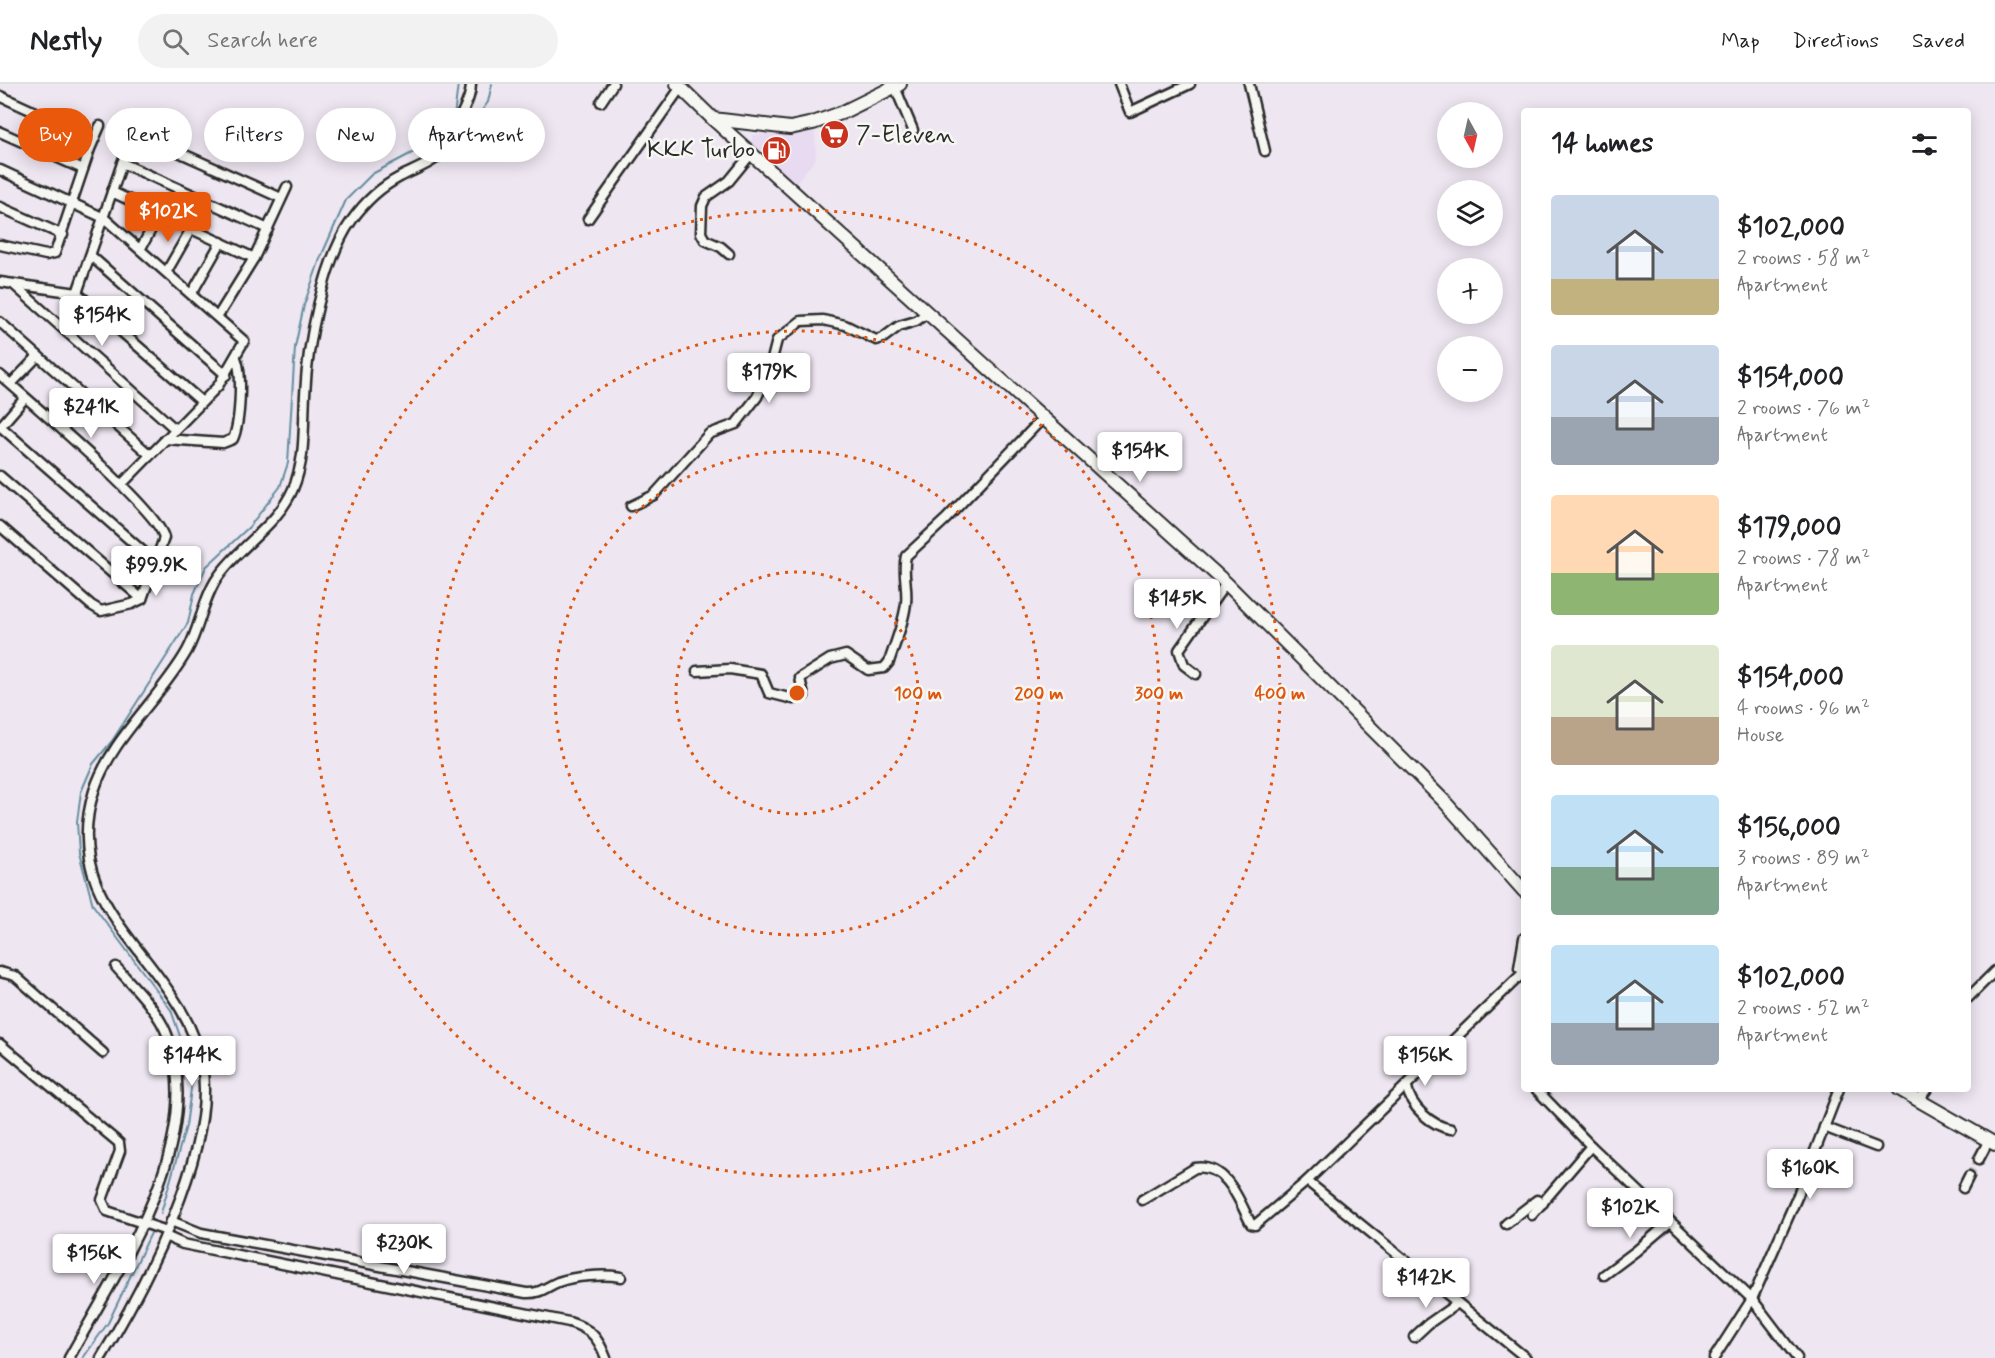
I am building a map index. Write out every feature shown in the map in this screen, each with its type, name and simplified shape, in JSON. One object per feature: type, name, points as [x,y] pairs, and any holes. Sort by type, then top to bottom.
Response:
[{"type":"street","points":[[101,1358],[166,1234],[197,1150],[205,1101],[202,1065],[181,1009],[97,890],[89,864],[87,836],[92,799],[108,763],[189,647],[214,582],[281,512],[292,491],[303,457],[311,332],[335,254],[348,224],[366,202],[391,182],[419,168],[446,149],[469,100],[471,84]]},
{"type":"street","points":[[601,102],[613,84]]},
{"type":"street","points":[[1119,84],[1130,112],[1190,84]]},
{"type":"street","points":[[1249,84],[1264,151]]},
{"type":"street","points":[[713,119],[790,128],[831,116],[897,85],[913,130]]},
{"type":"street","points":[[588,219],[679,86],[751,154],[1226,583],[1443,800],[1521,888]]},
{"type":"street","points":[[0,96],[94,139]]},
{"type":"street","points":[[0,245],[53,254],[63,235],[83,169],[100,126]]},
{"type":"street","points":[[0,132],[83,169]]},
{"type":"street","points":[[729,254],[721,247],[705,240],[700,234],[702,206],[706,197],[729,181],[751,154]]},
{"type":"street","points":[[192,158],[281,198]]},
{"type":"street","points":[[77,293],[123,163],[268,229]]},
{"type":"street","points":[[0,170],[104,218],[244,340],[226,375],[122,484]]},
{"type":"street","points":[[218,316],[254,258],[287,187]]},
{"type":"street","points":[[112,192],[254,258]]},
{"type":"street","points":[[0,207],[63,235]]},
{"type":"street","points":[[141,248],[159,213]]},
{"type":"street","points":[[167,271],[192,228]]},
{"type":"street","points":[[192,294],[221,242]]},
{"type":"street","points":[[91,256],[226,375]]},
{"type":"street","points":[[0,282],[77,293],[202,402]]},
{"type":"street","points":[[13,284],[174,429]]},
{"type":"street","points":[[631,506],[654,495],[709,434],[736,424],[757,397],[769,371],[777,340],[801,321],[823,320],[845,325],[876,340],[883,338],[899,326],[916,321],[927,313]]},
{"type":"street","points":[[0,322],[150,455]]},
{"type":"street","points":[[11,384],[38,356]]},
{"type":"street","points":[[165,439],[223,443],[233,439],[237,427],[236,358]]},
{"type":"street","points":[[0,375],[122,484],[163,532],[163,544],[142,599],[132,604],[101,611],[91,605],[0,526]]},
{"type":"street","points":[[25,398],[0,426],[155,562]]},
{"type":"street","points":[[697,671],[730,669],[761,674],[765,678],[768,693],[793,699],[804,696],[800,678],[822,663],[840,656],[849,656],[868,670],[884,668],[889,662],[906,606],[906,556],[946,519],[1044,417]]},
{"type":"street","points":[[0,476],[142,599]]},
{"type":"street","points":[[1196,674],[1184,665],[1179,650],[1226,583]]},
{"type":"street","points":[[69,1358],[142,1224],[173,1135],[179,1078],[167,1035],[116,967]]},
{"type":"street","points":[[1142,1200],[1195,1168],[1201,1168],[1225,1177],[1251,1224],[1255,1225],[1307,1181],[1407,1087],[1521,971]]},
{"type":"street","points":[[1971,995],[1995,971]]},
{"type":"street","points":[[0,972],[15,976],[103,1053]]},
{"type":"street","points":[[0,1044],[118,1141],[120,1151],[105,1186],[104,1206],[107,1211],[166,1234],[183,1244],[569,1322],[585,1327],[597,1336],[606,1358]]},
{"type":"street","points":[[1407,1087],[1409,1096],[1421,1112],[1434,1124],[1451,1129]]},
{"type":"street","points":[[1539,1092],[1591,1146],[1752,1299],[1797,1358]]},
{"type":"street","points":[[1714,1358],[1752,1299],[1838,1092]]},
{"type":"street","points":[[1904,1092],[1992,1142],[1979,1159]]},
{"type":"street","points":[[1919,1100],[1925,1092]]},
{"type":"street","points":[[1824,1126],[1876,1147]]},
{"type":"street","points":[[1532,1215],[1591,1146]]},
{"type":"street","points":[[1963,1188],[1969,1176]]},
{"type":"street","points":[[1307,1181],[1526,1358]]},
{"type":"street","points":[[1506,1224],[1537,1200],[1543,1203]]},
{"type":"street","points":[[171,1221],[201,1233],[526,1293],[537,1293],[557,1283],[576,1279],[621,1277]]},
{"type":"street","points":[[1604,1275],[1670,1222]]},
{"type":"street","points":[[1414,1337],[1458,1303]]},
{"type":"shaded area","points":[[815,132],[816,159],[795,184],[751,147],[752,135]]},
{"type":"waterway","points":[[161,1213],[186,1126],[193,1074],[171,1010],[93,905],[79,853],[77,822],[81,792],[93,764],[112,741],[188,623],[194,594],[206,567],[249,527],[280,487],[288,463],[295,347],[304,305],[320,259],[346,200],[372,174],[431,143],[445,128],[453,125],[458,84]]},
{"type":"waterway","points":[[484,108],[488,102],[492,84]]},
{"type":"waterway","points":[[83,1358],[108,1323],[151,1233]]},
{"type":"tunnel","points":[[1969,1176],[1979,1159]]},
{"type":"place","name":"7-Eleven","points":[[835,135]]},
{"type":"place","name":"KKK Turbo","points":[[776,150]]}]
